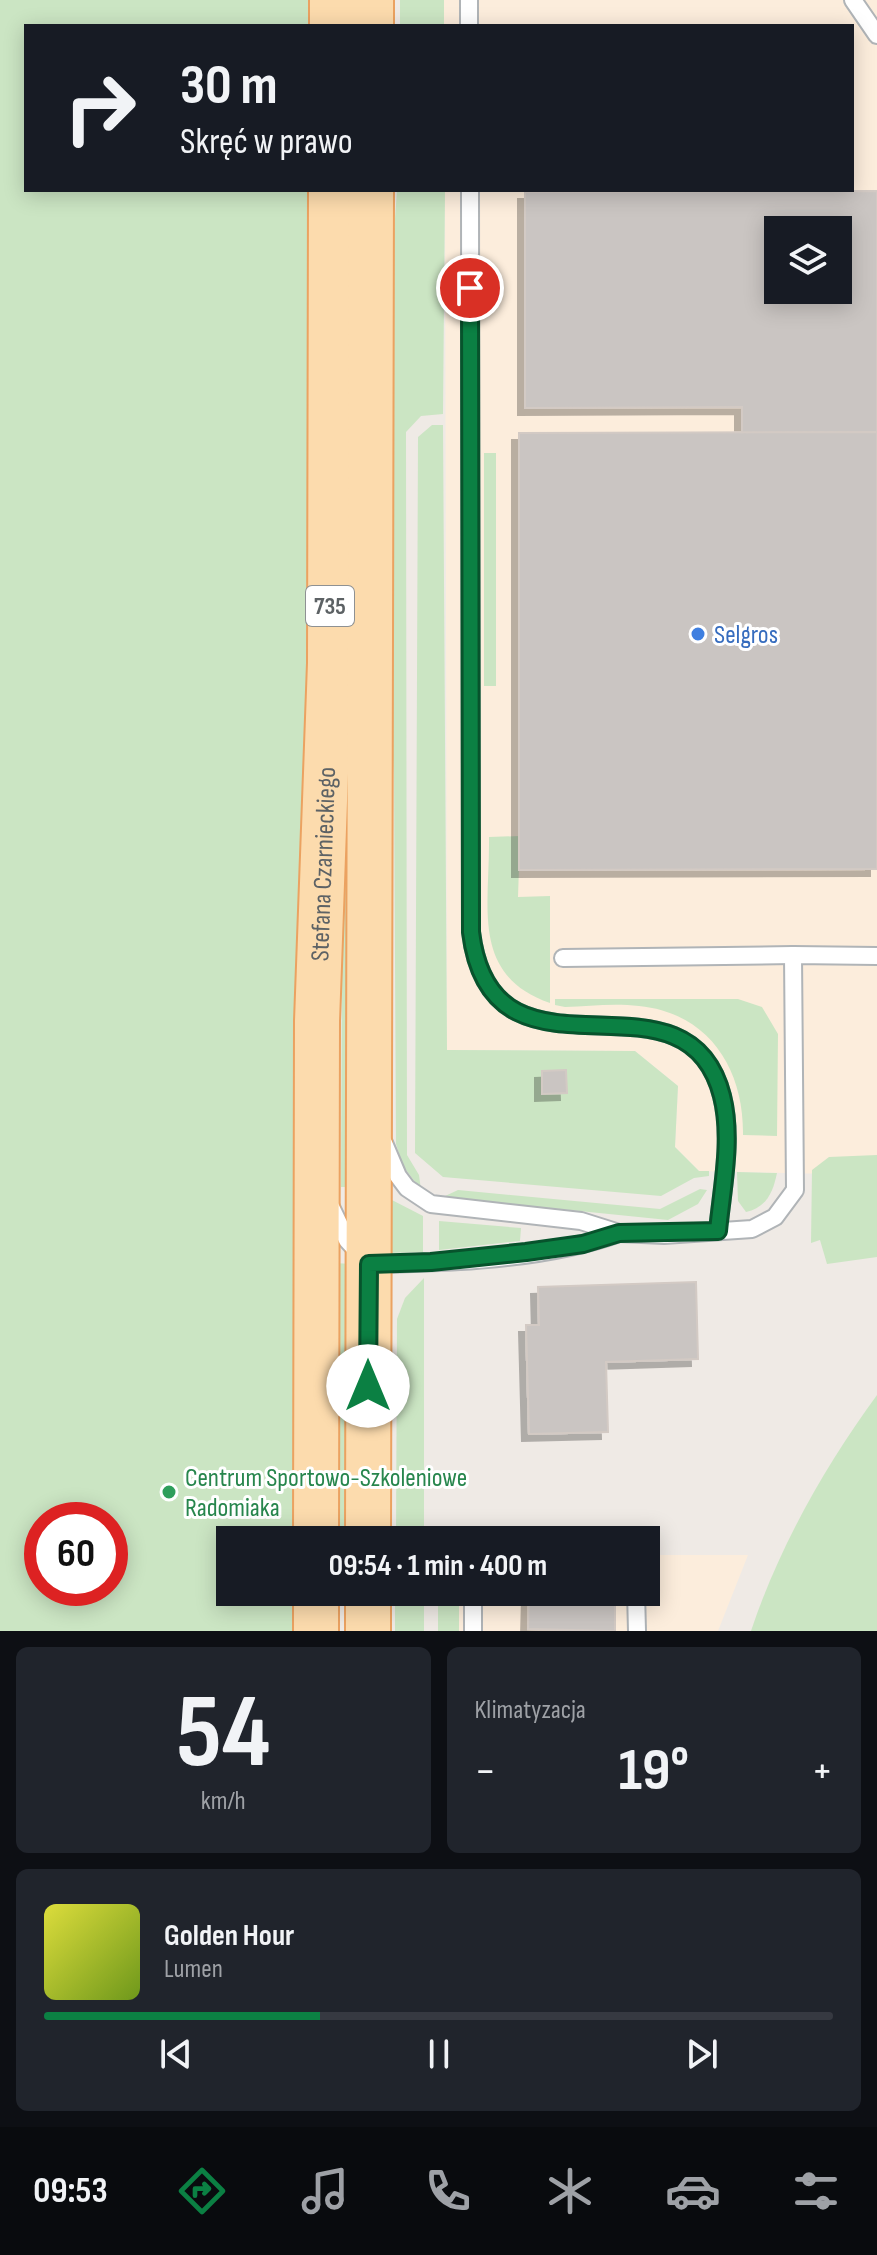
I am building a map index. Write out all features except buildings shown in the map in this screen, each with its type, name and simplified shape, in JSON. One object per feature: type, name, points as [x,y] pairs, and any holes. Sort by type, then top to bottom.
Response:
[{"type":"main road","points":[[332,0],[332,24]]},
{"type":"main road","points":[[371,0],[371,24]]},
{"type":"main road","name":"Stefana Czarnieckiego","points":[[316,1526],[317,1021],[329,678],[331,192]]},
{"type":"main road","name":"Stefana Czarnieckiego","points":[[368,1526],[371,192]]},
{"type":"main road","points":[[316,1606],[316,1631]]},
{"type":"main road","points":[[368,1606],[368,1631]]},
{"type":"lane","points":[[469,0],[469,24]]},
{"type":"lane","points":[[853,0],[877,35]]},
{"type":"lane","points":[[470,192],[471,932],[475,957],[501,1000],[536,1021],[570,1027],[655,1027],[679,1038],[701,1057],[716,1079],[725,1114],[718,1231]]},
{"type":"lane","points":[[316,1167],[340,1227],[369,1264],[431,1262],[526,1252],[583,1244],[619,1233],[718,1231],[762,1224],[775,1217],[795,1190],[793,955]]},
{"type":"lane","points":[[563,958],[877,956]]},
{"type":"lane","points":[[369,1091],[391,1164],[407,1188],[424,1200],[446,1208],[581,1221],[619,1233]]},
{"type":"lane","points":[[473,1606],[473,1631]]},
{"type":"lane","points":[[636,1606],[637,1631]]},
{"type":"shaded area","points":[[444,0],[877,0],[877,1175],[699,1171],[675,1147],[678,1086],[635,1051],[447,1050],[445,192],[854,192],[854,24],[444,24]]},
{"type":"shaded area","points":[[660,1555],[748,1555],[718,1631],[459,1631],[459,1606],[660,1606]]},
{"type":"green space","points":[[0,0],[315,0],[315,24],[24,24],[24,192],[315,192],[299,1526],[216,1526],[216,1606],[299,1606],[299,1631],[0,1631]]},
{"type":"green space","points":[[400,0],[444,0],[444,24],[400,24]]},
{"type":"green space","points":[[345,192],[345,192],[352,1187],[341,1187]]},
{"type":"green space","points":[[397,192],[445,192],[443,414],[421,416],[406,432],[407,1155],[419,1175],[421,1190],[403,1166],[396,1144],[394,775],[384,618],[385,360]]},
{"type":"green space","points":[[432,425],[443,425],[447,1050],[635,1051],[678,1086],[675,1147],[699,1171],[709,1171],[709,1176],[694,1178],[661,1196],[443,1177],[415,1153],[418,437]]},
{"type":"green space","points":[[484,453],[496,453],[496,686],[484,686]]},
{"type":"green space","points":[[520,836],[518,897],[550,896],[550,1003],[524,991],[507,975],[496,957],[490,936],[489,837]]},
{"type":"green space","points":[[555,999],[738,999],[762,1007],[778,1034],[777,1136],[743,1135],[742,1111],[729,1067],[718,1048],[703,1032],[685,1020],[664,1011],[639,1006],[565,1007],[555,1005]]},
{"type":"green space","points":[[877,1155],[877,1257],[827,1264],[820,1240],[811,1243],[812,1170],[829,1157]]},
{"type":"green space","points":[[737,1172],[777,1173],[768,1198],[753,1210],[746,1212],[738,1201]]},
{"type":"green space","points":[[700,1189],[707,1190],[698,1204],[668,1220],[443,1197],[458,1190],[660,1209]]},
{"type":"green space","points":[[390,1199],[423,1216],[423,1252],[390,1253]]},
{"type":"green space","points":[[439,1221],[521,1228],[520,1241],[439,1250]]},
{"type":"green space","points":[[334,1263],[352,1264],[353,1526],[333,1526]]},
{"type":"green space","points":[[424,1278],[424,1526],[396,1526],[397,1319],[405,1298]]},
{"type":"green space","points":[[877,1395],[877,1631],[751,1631],[775,1569],[805,1508],[839,1450]]},
{"type":"green space","points":[[395,1606],[424,1606],[424,1631],[395,1631]]},
{"type":"green space","points":[[438,1606],[459,1606],[459,1631],[438,1631]]},
{"type":"place","name":"Selgros","points":[[698,634]]},
{"type":"place","name":"Centrum Sportowo-Szkoleniowe Radomiaka","points":[[169,1492]]},
{"type":"route","points":[[368,1386],[369,1264],[431,1262],[526,1252],[583,1244],[619,1233],[664,1235],[718,1231],[726,1138],[725,1114],[722,1096],[710,1067],[691,1046],[655,1027],[570,1027],[536,1021],[523,1015],[501,1000],[480,971],[475,957],[471,932],[470,288]]}]
